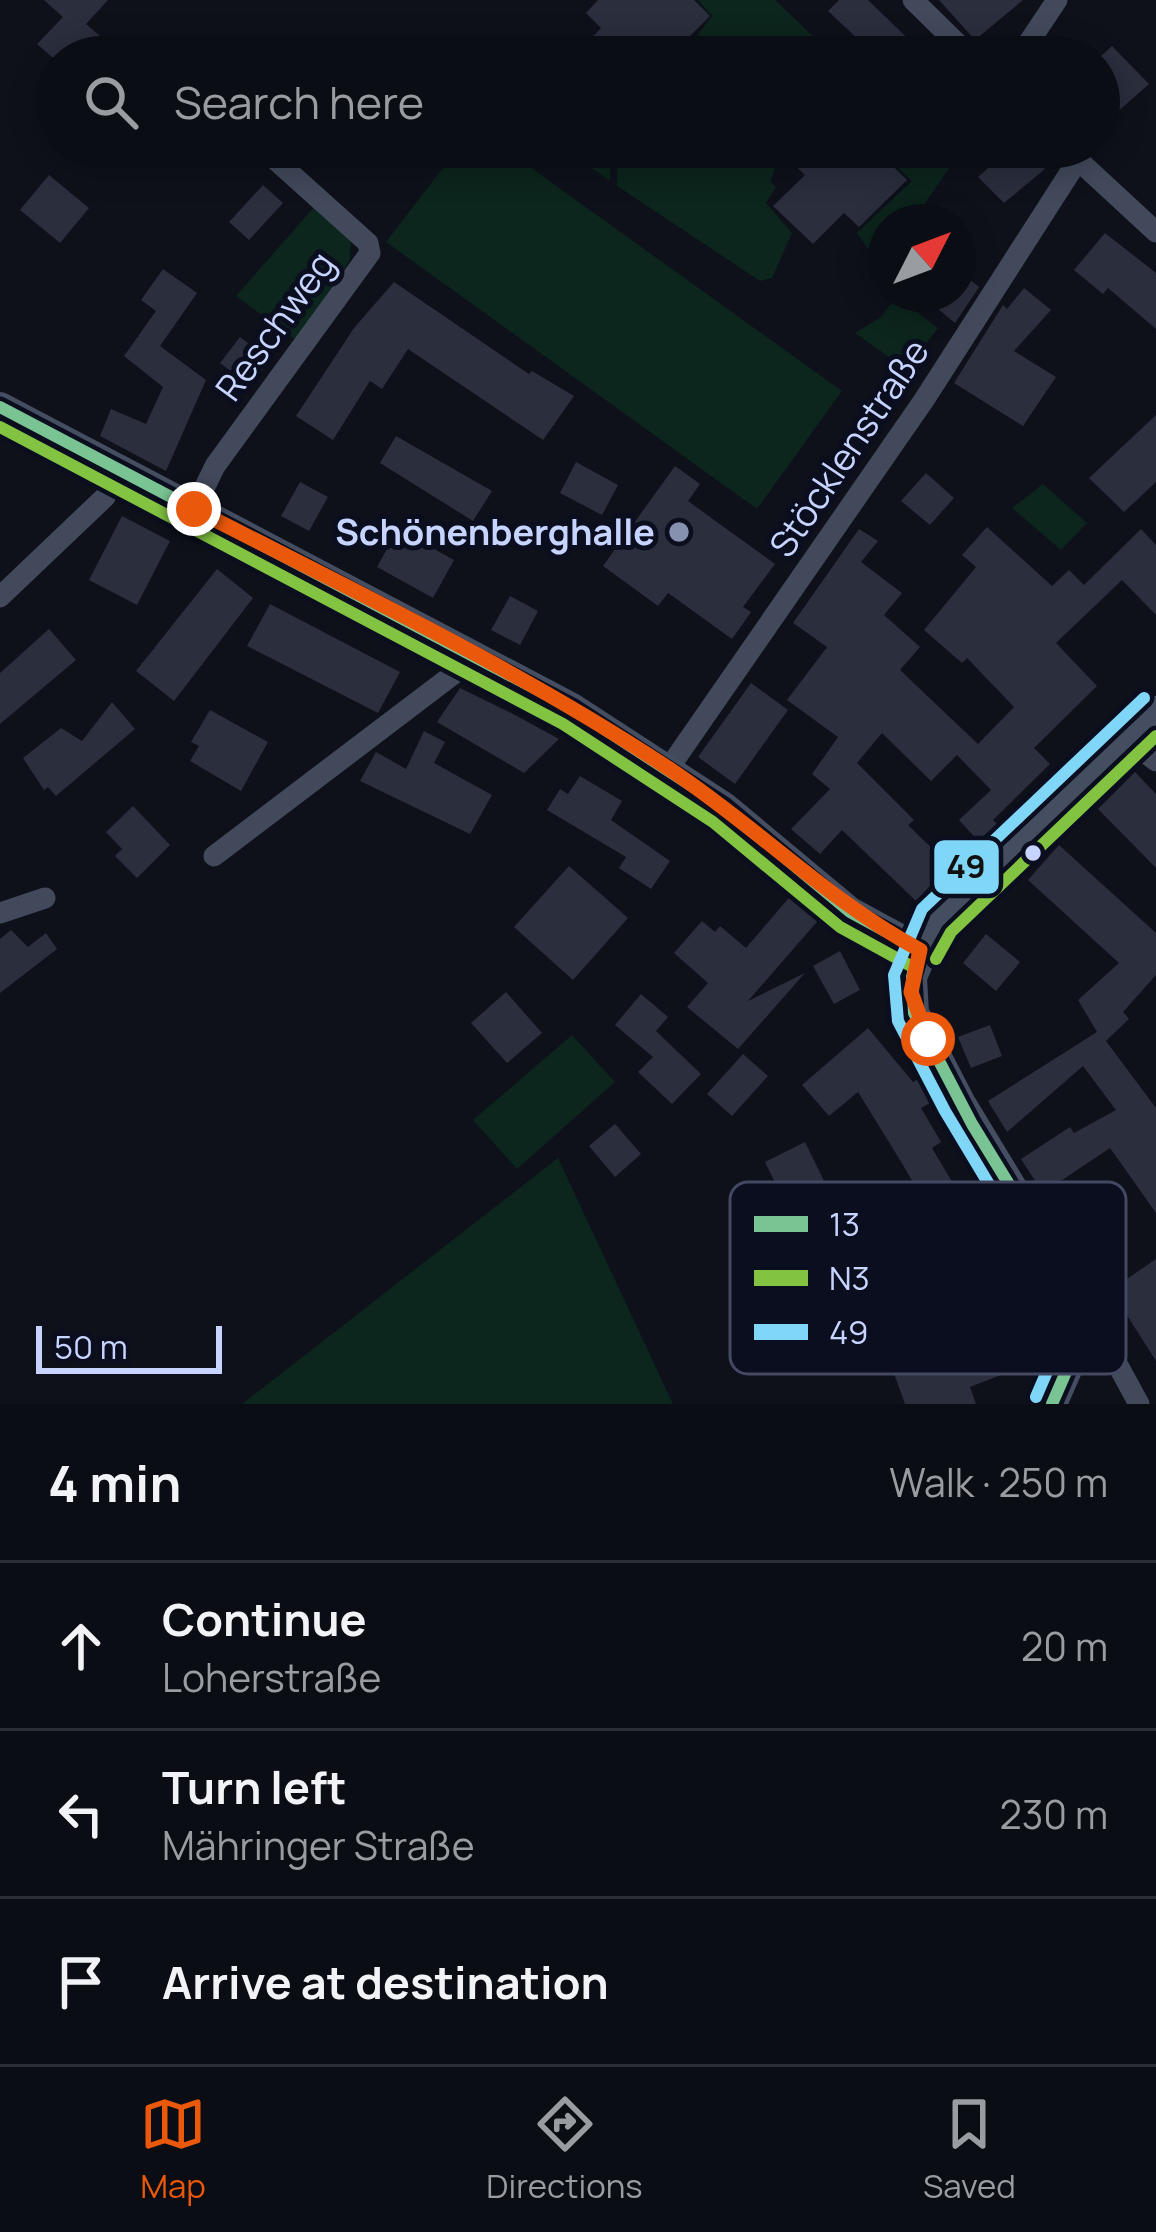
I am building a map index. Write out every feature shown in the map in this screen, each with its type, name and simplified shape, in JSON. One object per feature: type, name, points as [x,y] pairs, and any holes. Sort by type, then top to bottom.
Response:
[{"type":"street","points":[[914,0],[950,36]]},
{"type":"street","points":[[1033,36],[1058,0]]},
{"type":"street","name":"Reschweg","points":[[194,509],[215,466],[370,253],[368,243],[284,168]]},
{"type":"street","name":"Stöcklenstraße","points":[[669,768],[923,400],[1063,168]]},
{"type":"street","points":[[1086,168],[1156,232]]},
{"type":"street","points":[[0,407],[467,650],[669,768],[741,820],[850,912],[920,950]]},
{"type":"street","points":[[0,597],[104,497],[120,471]]},
{"type":"street","points":[[214,856],[459,670],[467,650]]},
{"type":"street","points":[[1008,1182],[914,1012],[912,977],[920,950],[936,921],[1156,711]]},
{"type":"street","points":[[1126,738],[1156,761]]},
{"type":"street","points":[[0,913],[45,898]]},
{"type":"street","points":[[1052,1404],[1065,1374]]},
{"type":"street","points":[[1123,1374],[1139,1404]]},
{"type":"green space","points":[[698,0],[775,0],[813,36],[697,36],[712,16]]},
{"type":"green space","points":[[443,168],[531,168],[842,391],[757,509],[386,242]]},
{"type":"green space","points":[[592,168],[610,168],[610,181]]},
{"type":"green space","points":[[617,168],[775,168],[770,182],[776,187],[766,203],[792,233],[772,278],[760,281],[617,186]]},
{"type":"green space","points":[[899,168],[949,168],[924,204],[888,204],[912,181]]},
{"type":"green space","points":[[315,206],[351,236],[350,260],[296,340],[236,296]]},
{"type":"green space","points":[[868,223],[868,249],[857,233]]},
{"type":"green space","points":[[885,312],[917,312],[938,328],[906,369],[855,333]]},
{"type":"green space","points":[[1043,484],[1087,523],[1061,550],[1012,508]]},
{"type":"green space","points":[[572,1035],[615,1082],[517,1169],[473,1120]]},
{"type":"green space","points":[[558,1158],[673,1404],[242,1404]]},
{"type":"building","points":[[44,0],[108,0],[86,24],[100,36],[45,36],[63,17]]},
{"type":"building","points":[[598,0],[694,0],[710,16],[690,36],[594,36],[601,28],[586,13]]},
{"type":"building","points":[[839,0],[868,0],[905,36],[855,36],[828,11]]},
{"type":"building","points":[[939,0],[1023,0],[980,36],[971,36]]},
{"type":"building","points":[[1120,54],[1149,84],[1120,110]]},
{"type":"building","points":[[798,168],[895,168],[907,180],[882,204],[868,204],[868,218],[859,227],[844,213],[813,244],[773,206],[805,175]]},
{"type":"building","points":[[988,168],[1045,169],[1004,203],[978,177]]},
{"type":"building","points":[[49,175],[89,208],[60,243],[20,210]]},
{"type":"building","points":[[263,185],[283,203],[249,240],[229,222]]},
{"type":"building","points":[[1105,233],[1156,273],[1156,329],[1108,288],[1103,294],[1074,270]]},
{"type":"building","points":[[163,269],[197,293],[160,346],[206,380],[166,471],[100,436],[111,409],[146,424],[163,387],[124,356],[156,311],[141,300]]},
{"type":"building","points":[[394,282],[529,374],[532,371],[574,396],[543,440],[408,349],[382,389],[370,381],[333,440],[296,416],[354,328]]},
{"type":"building","points":[[1024,288],[1051,310],[1014,351],[1056,377],[1023,426],[954,383],[1003,305],[1007,309]]},
{"type":"building","points":[[942,312],[962,312],[955,323]]},
{"type":"building","points":[[240,337],[270,360],[250,386],[220,363]]},
{"type":"building","points":[[1156,415],[1156,482],[1124,512],[1089,478]]},
{"type":"building","points":[[396,436],[492,491],[473,521],[380,463]]},
{"type":"building","points":[[576,462],[618,485],[602,515],[560,493]]},
{"type":"building","name":"Schönenberghalle","points":[[675,466],[700,484],[688,501],[775,564],[743,607],[751,612],[732,639],[668,593],[658,606],[603,566]]},
{"type":"building","points":[[926,473],[954,498],[930,525],[901,501]]},
{"type":"building","points":[[300,482],[328,497],[309,531],[281,516]]},
{"type":"building","points":[[122,516],[170,541],[137,605],[89,580]]},
{"type":"building","points":[[987,527],[1052,586],[1069,570],[1084,585],[1141,529],[1156,545],[1156,615],[1122,580],[1056,643],[1097,686],[1034,748],[1050,764],[993,820],[998,825],[979,842],[959,820],[991,790],[957,755],[931,781],[882,733],[857,763],[914,820],[908,825],[949,865],[916,901],[842,830],[820,854],[791,829],[830,789],[812,774],[838,737],[787,700],[827,647],[793,623],[859,529],[878,541],[861,562],[902,593],[884,615],[920,647],[900,670],[978,744],[1014,707],[967,658],[962,663],[924,630],[976,567],[962,555]]},
{"type":"building","points":[[398,529],[454,560],[433,598],[377,567]]},
{"type":"building","points":[[217,569],[253,598],[174,701],[136,671]]},
{"type":"building","points":[[510,596],[538,611],[520,645],[491,630]]},
{"type":"building","points":[[270,604],[400,672],[378,713],[247,646]]},
{"type":"building","points":[[49,629],[76,660],[0,724],[0,673]]},
{"type":"building","points":[[751,683],[788,710],[735,784],[698,757]]},
{"type":"building","points":[[460,688],[559,739],[524,773],[437,722]]},
{"type":"building","points":[[112,702],[135,729],[56,796],[48,787],[44,790],[23,758],[61,728],[82,741]]},
{"type":"building","points":[[210,710],[268,742],[241,791],[190,761],[199,746],[191,742]]},
{"type":"building","points":[[424,731],[445,742],[434,763],[492,795],[470,834],[360,781],[376,752],[406,769]]},
{"type":"building","points":[[1135,772],[1156,794],[1156,868],[1098,809]]},
{"type":"building","points":[[580,776],[622,801],[611,820],[670,861],[651,889],[619,868],[626,857],[547,810],[560,789],[568,794]]},
{"type":"building","points":[[133,806],[170,845],[137,878],[115,856],[122,849],[106,832]]},
{"type":"building","points":[[1059,845],[1156,933],[1156,975],[1123,1012],[1129,1019],[1106,1041],[1156,1108],[1156,1213],[1110,1148],[1059,1182],[1036,1182],[1021,1159],[1070,1127],[1074,1133],[1116,1110],[1083,1066],[1007,1132],[988,1101],[1097,1032],[1078,1000],[1119,963],[1028,880]]},
{"type":"building","points":[[569,866],[628,918],[573,980],[514,927]]},
{"type":"building","points":[[794,892],[822,916],[748,1001],[805,973],[738,1049],[687,1007],[708,983],[674,953],[702,921],[715,932],[720,926],[746,948]]},
{"type":"building","points":[[11,930],[28,947],[46,933],[57,949],[0,993],[0,939]]},
{"type":"building","points":[[986,934],[1020,962],[996,991],[963,963]]},
{"type":"building","points":[[840,951],[860,990],[834,1004],[813,966]]},
{"type":"building","points":[[506,992],[542,1033],[507,1063],[471,1023]]},
{"type":"building","points":[[641,994],[668,1017],[656,1031],[701,1074],[672,1104],[638,1072],[653,1057],[615,1025]]},
{"type":"building","points":[[990,1025],[1002,1056],[971,1068],[958,1037]]},
{"type":"building","points":[[868,1028],[913,1082],[924,1076],[937,1099],[921,1108],[941,1142],[932,1148],[952,1182],[913,1182],[858,1092],[829,1116],[802,1085]]},
{"type":"building","points":[[743,1054],[768,1076],[732,1116],[707,1094]]},
{"type":"building","points":[[615,1124],[641,1154],[615,1177],[589,1146]]},
{"type":"building","points":[[805,1142],[825,1182],[775,1182],[765,1162]]},
{"type":"building","points":[[1156,1259],[1156,1361],[1126,1314],[1126,1280]]},
{"type":"building","points":[[894,1374],[1003,1374],[970,1387],[976,1404],[905,1404]]},
{"type":"transit line","name":"13","points":[[0,407],[572,708],[724,807],[850,912],[920,950]]},
{"type":"transit line","name":"N3","points":[[0,427],[563,724],[713,822],[840,927],[911,966]]},
{"type":"transit line","name":"49","points":[[988,1182],[898,1021],[894,975],[922,909],[1144,698]]},
{"type":"transit line","name":"N3","points":[[936,959],[951,932],[1156,736]]},
{"type":"transit line","name":"13","points":[[920,950],[912,977],[914,1013],[1008,1182]]},
{"type":"transit line","name":"49","points":[[1036,1397],[1046,1374]]},
{"type":"transit line","name":"13","points":[[1052,1404],[1065,1374]]},
{"type":"place","name":"Schönenberghalle","points":[[679,532]]},
{"type":"route","points":[[194,509],[520,678],[724,807],[850,912],[920,950],[911,992],[914,1012],[928,1039]]}]
